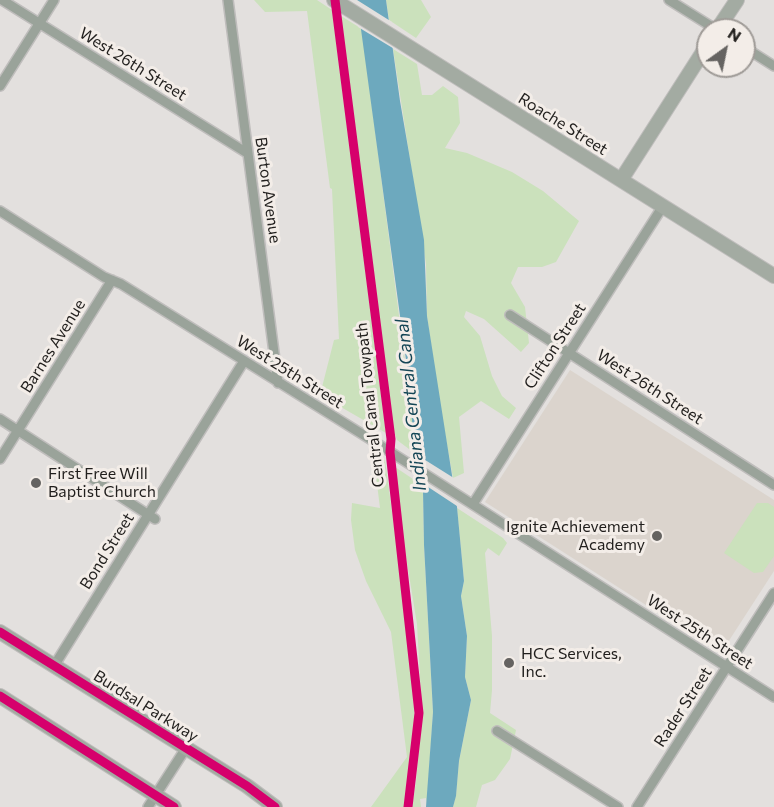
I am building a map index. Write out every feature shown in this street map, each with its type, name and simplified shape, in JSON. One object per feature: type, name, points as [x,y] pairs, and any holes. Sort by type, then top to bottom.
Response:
[{"type":"street","name":"West 26th Street","points":[[2,0],[248,153]]},
{"type":"street","points":[[0,86],[54,0]]},
{"type":"street","name":"Burton Avenue","points":[[228,0],[278,383]]},
{"type":"street","name":"Roache Street","points":[[334,0],[774,276]]},
{"type":"street","points":[[669,0],[698,18]]},
{"type":"street","points":[[725,18],[737,0]]},
{"type":"street","points":[[756,55],[774,66]]},
{"type":"street","points":[[621,180],[696,63]]},
{"type":"street","name":"Clifton Street","points":[[470,502],[570,353],[663,206]]},
{"type":"street","name":"West 25th Street","points":[[0,211],[470,502],[774,697]]},
{"type":"street","name":"Barnes Avenue","points":[[0,459],[112,280]]},
{"type":"street","name":"West 26th Street","points":[[510,315],[774,485]]},
{"type":"street","name":"Bond Street","points":[[54,666],[152,516],[244,361]]},
{"type":"street","points":[[0,419],[152,516]]},
{"type":"street","name":"Rader Street","points":[[637,807],[774,593]]},
{"type":"street","name":"Burdsal Parkway","points":[[0,632],[247,786],[275,807]]},
{"type":"street","points":[[0,696],[152,801],[174,807]]},
{"type":"street","points":[[497,731],[618,807]]},
{"type":"street","points":[[152,801],[186,748]]},
{"type":"shaded area","name":"Ignite Achievement Academy","points":[[570,370],[774,500],[774,571],[721,653],[485,502]]},
{"type":"green space","points":[[254,0],[317,0],[332,10],[386,433],[320,395],[334,340],[339,339],[332,189],[330,188],[307,11],[265,12]]},
{"type":"green space","points":[[386,0],[421,0],[431,17],[416,38],[389,20]]},
{"type":"green space","points":[[341,16],[362,29],[417,455],[397,440],[393,428]]},
{"type":"green space","points":[[393,49],[417,64],[422,95],[432,95],[443,86],[458,97],[460,123],[445,148],[467,153],[512,172],[543,191],[579,221],[556,262],[542,267],[518,267],[511,283],[525,307],[529,343],[521,352],[484,319],[466,311],[464,317],[480,336],[492,376],[502,396],[516,408],[509,419],[481,401],[459,417],[464,473],[453,478],[427,316],[426,264]]},
{"type":"green space","points":[[373,452],[385,460],[409,638],[414,737],[404,807],[371,807],[407,757],[391,632],[366,581],[355,550],[351,520],[352,503],[380,508]]},
{"type":"green space","points":[[395,467],[422,485],[423,491],[433,712],[427,804],[426,798],[420,799],[421,807],[412,807],[422,713],[417,624],[402,532]]},
{"type":"green space","points":[[757,503],[768,503],[774,507],[774,556],[763,572],[754,573],[724,553]]},
{"type":"green space","points":[[457,508],[503,538],[507,543],[499,556],[488,548],[485,553],[492,636],[490,713],[516,730],[510,759],[495,780],[482,785],[476,807],[453,807],[471,700],[465,677],[467,636],[461,596],[464,581]]},
{"type":"water","name":"Indiana Central Canal","points":[[357,0],[386,0],[400,101],[424,240],[427,316],[457,507],[464,581],[461,596],[467,636],[465,677],[471,700],[453,807],[426,807],[433,712],[423,491],[413,431],[407,367]]},
{"type":"pier","points":[[354,0],[392,22],[396,50],[358,27]]},
{"type":"pier","points":[[414,453],[457,480],[460,508],[419,481]]},
{"type":"cycle path","name":"Central Canal Towpath","points":[[335,0],[391,439],[390,452],[419,713],[408,807]]},
{"type":"cycle path","points":[[0,632],[247,786],[275,807]]},
{"type":"cycle path","points":[[0,696],[174,807]]},
{"type":"place","name":"First Free Will Baptist Church","points":[[36,483]]},
{"type":"place","name":"Ignite Achievement Academy","points":[[657,536]]},
{"type":"place","name":"HCC Services, Inc.","points":[[509,663]]}]
